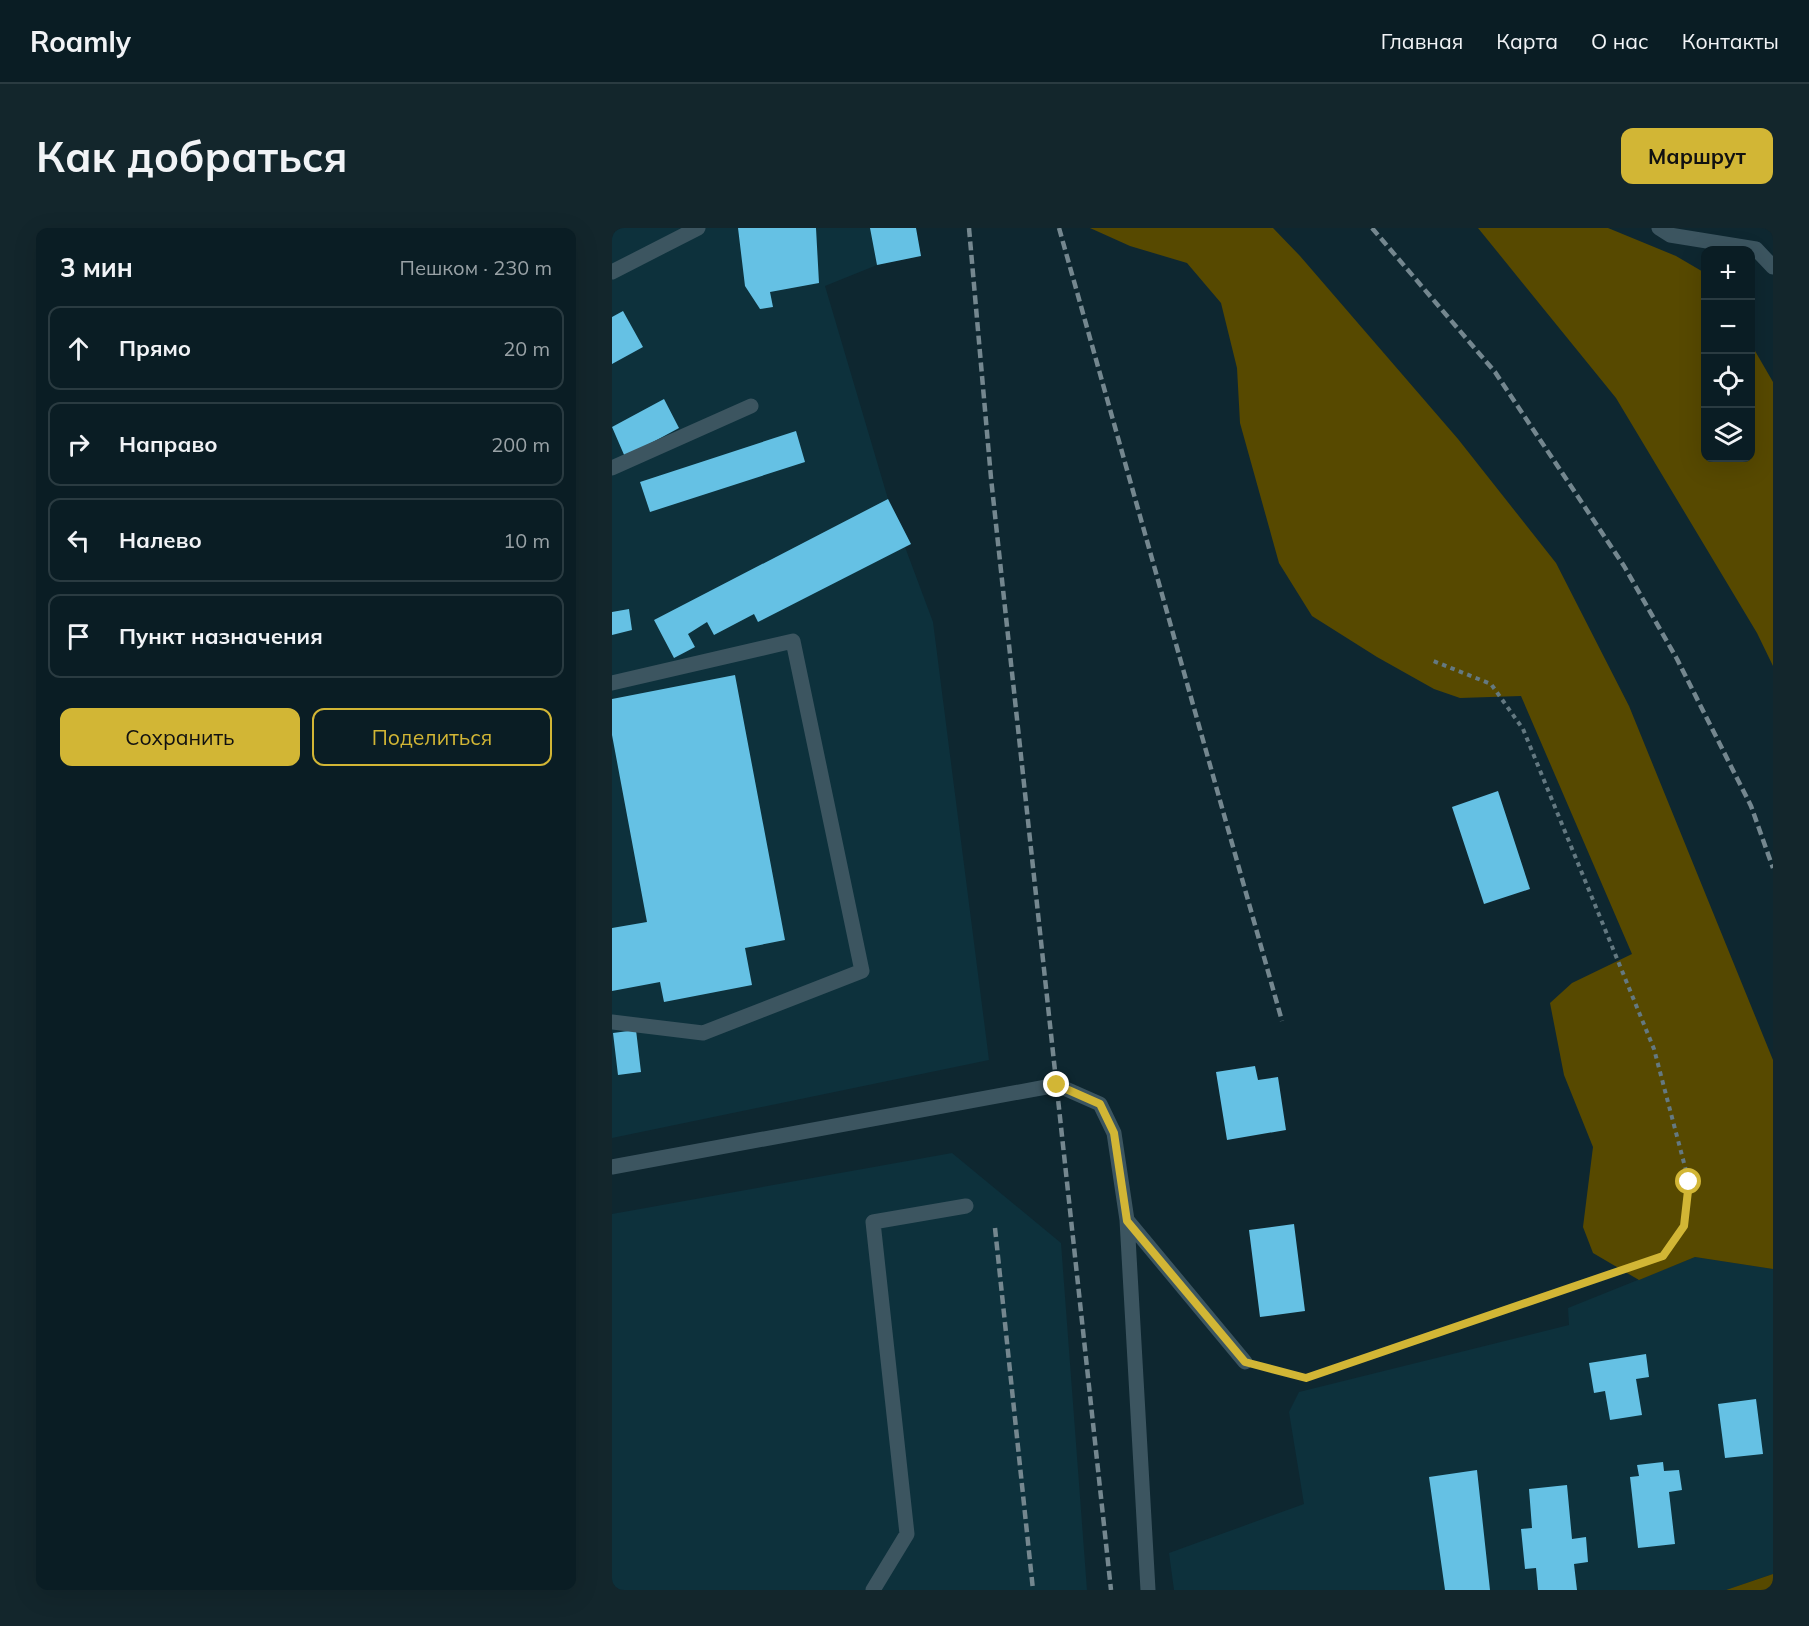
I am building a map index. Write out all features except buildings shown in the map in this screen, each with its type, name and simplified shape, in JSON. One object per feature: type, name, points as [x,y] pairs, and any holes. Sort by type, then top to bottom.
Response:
[{"type":"lane","points":[[612,272],[698,228]]},
{"type":"lane","points":[[1659,228],[1670,235],[1756,249],[1773,267]]},
{"type":"lane","points":[[612,468],[751,406]]},
{"type":"lane","points":[[612,682],[793,641],[862,971],[703,1033],[612,1022]]},
{"type":"lane","points":[[612,1167],[1057,1085],[1100,1104],[1114,1133],[1127,1221],[1148,1590]]},
{"type":"lane","points":[[873,1590],[907,1534],[873,1222],[966,1206]]},
{"type":"lane","points":[[1127,1221],[1245,1362]]},
{"type":"path","points":[[1245,1362],[1306,1378],[1663,1256],[1684,1226],[1689,1182],[1654,1049],[1523,729],[1491,684],[1431,660]]},
{"type":"shaded area","points":[[612,228],[916,228],[921,256],[877,265],[825,286],[888,499],[911,544],[905,547],[933,622],[989,1060],[612,1138]]},
{"type":"shaded area","points":[[1090,228],[1273,228],[1300,256],[1458,439],[1556,563],[1629,706],[1773,1060],[1773,1269],[1695,1257],[1639,1280],[1593,1253],[1583,1227],[1593,1147],[1564,1075],[1550,1003],[1572,983],[1632,954],[1521,696],[1460,698],[1434,689],[1377,657],[1312,616],[1279,563],[1240,423],[1237,368],[1221,303],[1187,263],[1130,246]]},
{"type":"shaded area","points":[[1478,228],[1608,228],[1676,256],[1701,271],[1701,462],[1755,462],[1755,351],[1773,382],[1773,666],[1757,633],[1616,398]]},
{"type":"shaded area","points":[[952,1153],[1061,1243],[1087,1590],[612,1590],[612,1214]]},
{"type":"shaded area","points":[[1695,1257],[1773,1269],[1773,1574],[1726,1590],[1174,1590],[1169,1553],[1304,1504],[1289,1412],[1299,1392],[1569,1325],[1568,1308]]},
{"type":"shaded area","points":[[1773,1574],[1773,1590],[1726,1590]]},
{"type":"railway","points":[[969,228],[991,478],[1111,1590]]},
{"type":"railway","points":[[1059,228],[1282,1021]]},
{"type":"railway","points":[[1372,228],[1495,372],[1624,566],[1677,659],[1751,806],[1773,868]]},
{"type":"railway","points":[[995,1228],[1033,1590]]},
{"type":"route","points":[[1057,1085],[1100,1104],[1114,1133],[1127,1221],[1245,1362],[1306,1378],[1663,1256],[1684,1226],[1689,1182]]}]
